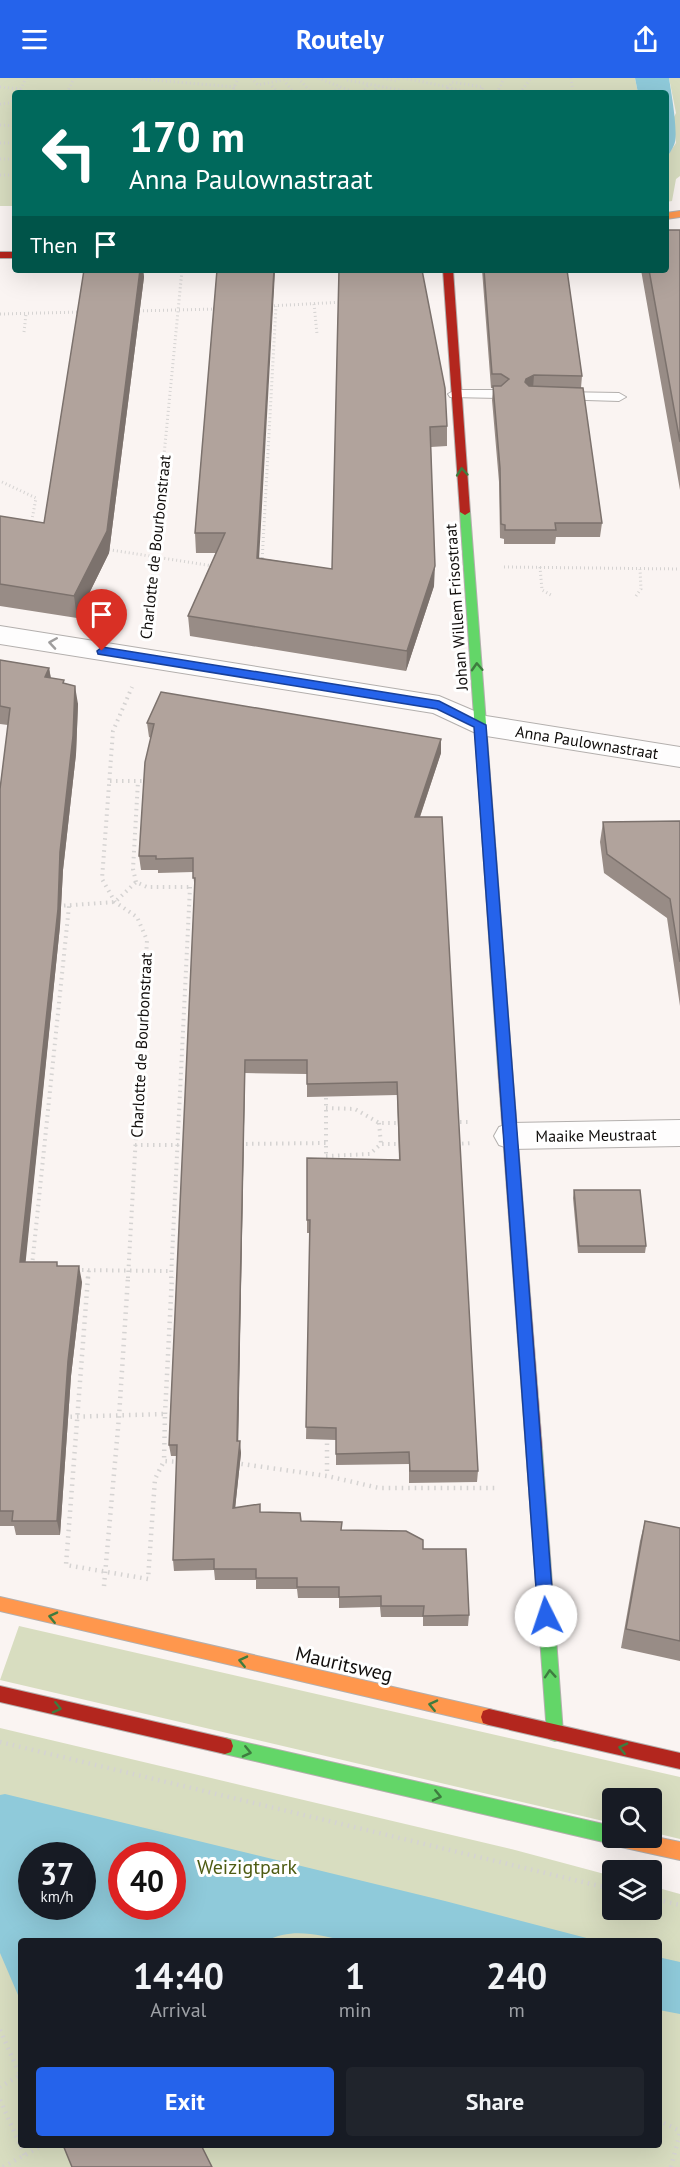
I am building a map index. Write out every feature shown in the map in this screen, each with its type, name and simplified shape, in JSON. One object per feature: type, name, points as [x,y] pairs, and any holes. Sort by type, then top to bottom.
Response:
[{"type":"street","name":"Johan Willem Frisostraat","points":[[448,273],[455,394],[471,566],[480,725],[555,1732]]},
{"type":"street","name":"Anna Paulownastraat","points":[[0,634],[439,705],[480,725],[668,755]]},
{"type":"street","name":"Maaike Meustraat","points":[[511,1129],[680,1133]]},
{"type":"street","name":"Mauritsweg","points":[[0,1604],[680,1761]]},
{"type":"street","points":[[0,1694],[602,1833]]},
{"type":"street","points":[[662,1847],[680,1851]]},
{"type":"lane","points":[[455,394],[499,394]]},
{"type":"lane","points":[[544,395],[619,397]]},
{"type":"path","points":[[0,87],[21,89],[26,78]]},
{"type":"path","points":[[130,78],[235,87]]},
{"type":"path","points":[[234,90],[238,78]]},
{"type":"path","points":[[251,78],[258,86],[278,79],[290,78]]},
{"type":"path","points":[[264,78],[268,83]]},
{"type":"path","points":[[298,78],[309,90]]},
{"type":"path","points":[[318,78],[346,90]]},
{"type":"path","points":[[383,78],[397,81],[401,78],[460,90]]},
{"type":"path","points":[[338,90],[342,89],[348,80],[392,90]]},
{"type":"path","points":[[449,87],[452,82],[483,87],[480,90]]},
{"type":"path","points":[[286,83],[292,90]]},
{"type":"path","points":[[364,90],[369,84]]},
{"type":"path","points":[[272,86],[275,90]]},
{"type":"path","points":[[375,90],[378,86]]},
{"type":"path","name":"Charlotte de Bourbonstraat","points":[[102,1628],[119,1417],[147,940],[137,917],[116,902],[102,879],[113,731],[143,658],[182,273]]},
{"type":"path","points":[[265,306],[348,302]]},
{"type":"path","points":[[314,304],[317,334]]},
{"type":"path","points":[[262,563],[276,306]]},
{"type":"path","points":[[131,311],[222,308]]},
{"type":"path","points":[[0,314],[84,312]]},
{"type":"path","points":[[24,332],[26,314]]},
{"type":"path","points":[[2,482],[36,498],[31,528]]},
{"type":"path","points":[[97,548],[219,567]]},
{"type":"path","points":[[471,566],[680,569]]},
{"type":"path","points":[[540,567],[542,591],[551,595]]},
{"type":"path","points":[[636,596],[641,589],[640,569]]},
{"type":"path","points":[[136,882],[133,869],[138,780]]},
{"type":"path","points":[[110,781],[150,781]]},
{"type":"path","points":[[136,882],[147,887],[201,886]]},
{"type":"path","points":[[57,906],[116,902],[136,882]]},
{"type":"path","points":[[89,1270],[66,1565],[148,1580],[155,1479],[164,1461],[190,887]]},
{"type":"path","points":[[40,1270],[32,1270],[69,906]]},
{"type":"path","points":[[326,1085],[326,1168]]},
{"type":"path","points":[[326,1108],[355,1109],[379,1123],[403,1123]]},
{"type":"path","points":[[451,1122],[511,1129]]},
{"type":"path","points":[[379,1123],[381,1144]]},
{"type":"path","points":[[448,1144],[471,1143],[511,1129]]},
{"type":"path","points":[[235,1144],[326,1143]]},
{"type":"path","points":[[135,1145],[189,1144]]},
{"type":"path","points":[[326,1156],[370,1154],[381,1144],[415,1144]]},
{"type":"path","points":[[69,1270],[171,1271]]},
{"type":"path","points":[[56,1417],[165,1414]]},
{"type":"path","points":[[327,1428],[327,1476]]},
{"type":"path","points":[[164,1461],[186,1462]]},
{"type":"path","points":[[230,1463],[327,1476],[379,1488],[537,1488]]},
{"type":"path","points":[[0,1742],[602,1887]]},
{"type":"path","points":[[662,1901],[680,1905]]},
{"type":"path","points":[[0,2030],[18,2070]]},
{"type":"path","points":[[0,2087],[18,2076]]},
{"type":"path","points":[[0,2100],[18,2140]]},
{"type":"path","points":[[662,2122],[680,2132],[670,2167]]},
{"type":"path","points":[[21,2148],[25,2156]]},
{"type":"path","points":[[3,2167],[38,2148]]},
{"type":"green space","points":[[0,78],[635,78],[637,90],[12,90],[12,206],[0,206]]},
{"type":"green space","points":[[669,78],[680,78],[680,176],[676,179],[672,201],[669,202],[669,154],[676,143],[673,119],[676,113]]},
{"type":"green space","points":[[19,1626],[680,1777],[680,1839],[662,1835],[662,1788],[602,1788],[602,1821],[0,1680]]},
{"type":"green space","name":"Weizigtpark","points":[[0,1728],[515,1850],[602,1873],[602,1920],[662,1920],[662,1889],[680,1894],[680,2167],[0,2167]]},
{"type":"water","points":[[635,78],[669,78],[676,132],[674,145],[669,153],[669,90],[637,90]]},
{"type":"water","points":[[5,1794],[445,1901],[587,1938],[331,1938],[296,1933],[274,1938],[18,1938],[18,1995],[0,1953],[0,1795]]},
{"type":"water","points":[[662,1958],[680,1962],[680,2014],[662,2011]]},
{"type":"building","points":[[669,230],[680,230],[680,442],[650,273],[669,273]]},
{"type":"building","points":[[84,273],[140,273],[107,531],[74,596],[0,584],[0,516],[44,523]]},
{"type":"building","points":[[217,273],[274,273],[257,558],[332,569],[339,273],[423,273],[445,388],[447,426],[430,427],[435,566],[407,651],[188,616],[225,533],[195,533]]},
{"type":"building","points":[[484,273],[567,273],[582,376],[534,375],[525,382],[529,386],[583,388],[602,523],[555,523],[556,530],[505,530],[505,525],[501,524],[500,468],[493,386],[501,386],[509,379],[501,374],[492,374]]},
{"type":"building","points":[[0,660],[49,668],[45,677],[64,680],[63,683],[75,686],[73,736],[60,852],[58,909],[20,1262],[57,1262],[57,1266],[79,1266],[68,1361],[57,1521],[12,1521],[13,1511],[0,1511],[0,789],[10,708],[0,706]]},
{"type":"building","points":[[161,692],[441,739],[415,817],[442,817],[478,1471],[410,1471],[409,1452],[336,1454],[336,1428],[306,1427],[310,1220],[307,1220],[307,1158],[400,1160],[397,1082],[307,1084],[307,1060],[245,1060],[237,1441],[240,1441],[233,1508],[260,1504],[260,1512],[300,1513],[301,1521],[342,1522],[341,1530],[406,1531],[423,1540],[423,1549],[466,1549],[469,1615],[423,1616],[424,1606],[381,1606],[381,1596],[339,1597],[339,1587],[297,1587],[297,1578],[256,1578],[256,1569],[214,1569],[214,1559],[173,1560],[177,1445],[169,1445],[195,878],[193,878],[193,858],[156,859],[156,856],[139,856],[145,762],[154,724],[147,723]]},
{"type":"building","points":[[680,821],[680,962],[670,899],[607,854],[603,822]]},
{"type":"building","points":[[574,1190],[640,1190],[646,1246],[579,1246]]},
{"type":"building","points":[[645,1521],[680,1528],[680,1641],[626,1629]]},
{"type":"building","points":[[64,2148],[202,2148],[212,2167],[72,2167]]},
{"type":"traffic: fast","points":[[465,512],[505,1067]]},
{"type":"traffic: fast","points":[[534,1448],[555,1733]]},
{"type":"traffic: fast","points":[[225,1746],[602,1833]]},
{"type":"traffic: slow","points":[[669,216],[680,214]]},
{"type":"traffic: slow","points":[[0,1604],[489,1717]]},
{"type":"traffic: slow","points":[[662,1847],[680,1851]]},
{"type":"traffic: jam","points":[[0,255],[12,255]]},
{"type":"traffic: jam","points":[[448,273],[465,512]]},
{"type":"traffic: jam","points":[[505,1067],[534,1448]]},
{"type":"traffic: jam","points":[[0,1694],[225,1746]]},
{"type":"traffic: jam","points":[[489,1717],[680,1761]]},
{"type":"route","points":[[102,651],[439,705],[480,725],[546,1616]]}]
